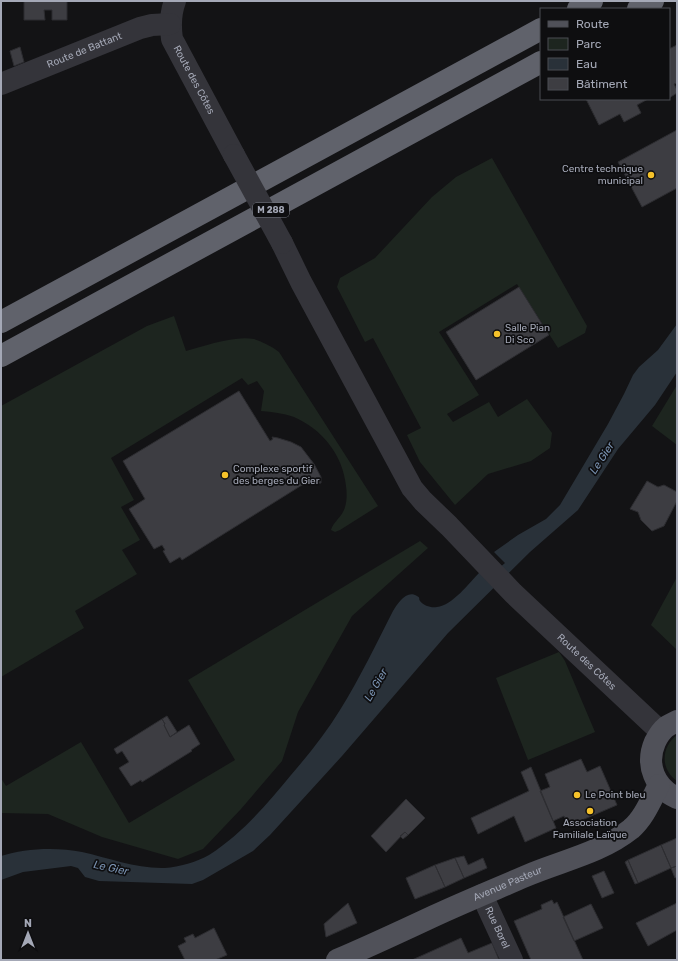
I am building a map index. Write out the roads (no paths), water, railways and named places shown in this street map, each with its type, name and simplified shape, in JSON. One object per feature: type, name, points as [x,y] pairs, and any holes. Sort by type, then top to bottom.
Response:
[{"type":"highway","points":[[580,8],[592,1]]},
{"type":"highway","points":[[640,8],[653,1]]},
{"type":"highway","points":[[1,322],[540,30]]},
{"type":"highway","name":"M 288","points":[[1,356],[540,63]]},
{"type":"main road","points":[[669,727],[652,749],[651,762],[653,774],[659,785],[668,794],[677,798]]},
{"type":"main road","name":"Avenue Pasteur","points":[[337,960],[482,895],[542,870],[596,850],[632,828],[640,818],[659,785]]},
{"type":"street","name":"Route des Côtes","points":[[175,1],[172,8],[170,24],[172,38],[412,488],[513,593],[669,727]]},
{"type":"street","name":"Route de Battant","points":[[1,84],[140,28],[152,25],[170,24]]},
{"type":"street","name":"Rue Borel","points":[[482,895],[512,960]]},
{"type":"water","name":"Le Gier","points":[[677,324],[677,372],[655,405],[618,449],[578,510],[530,552],[448,633],[342,756],[270,835],[253,851],[203,880],[192,884],[99,881],[85,877],[78,868],[71,866],[23,872],[1,880],[1,856],[20,851],[41,849],[72,850],[144,867],[165,868],[188,864],[204,858],[232,838],[272,797],[329,727],[354,686],[393,611],[400,601],[406,596],[413,594],[419,597],[420,601],[430,607],[443,606],[449,603],[480,572],[486,579],[505,563],[494,552],[518,535],[546,519],[560,505],[608,424],[633,375],[639,367],[658,350]]},
{"type":"place","name":"Centre technique municipal","points":[[651,175]]},
{"type":"place","name":"Salle Pian Di Sco","points":[[497,334]]},
{"type":"place","name":"Complexe sportif des berges du Gier","points":[[225,475]]},
{"type":"place","name":"Le Point bleu","points":[[577,795]]},
{"type":"place","name":"Association Familiale Laïque","points":[[590,811]]}]
